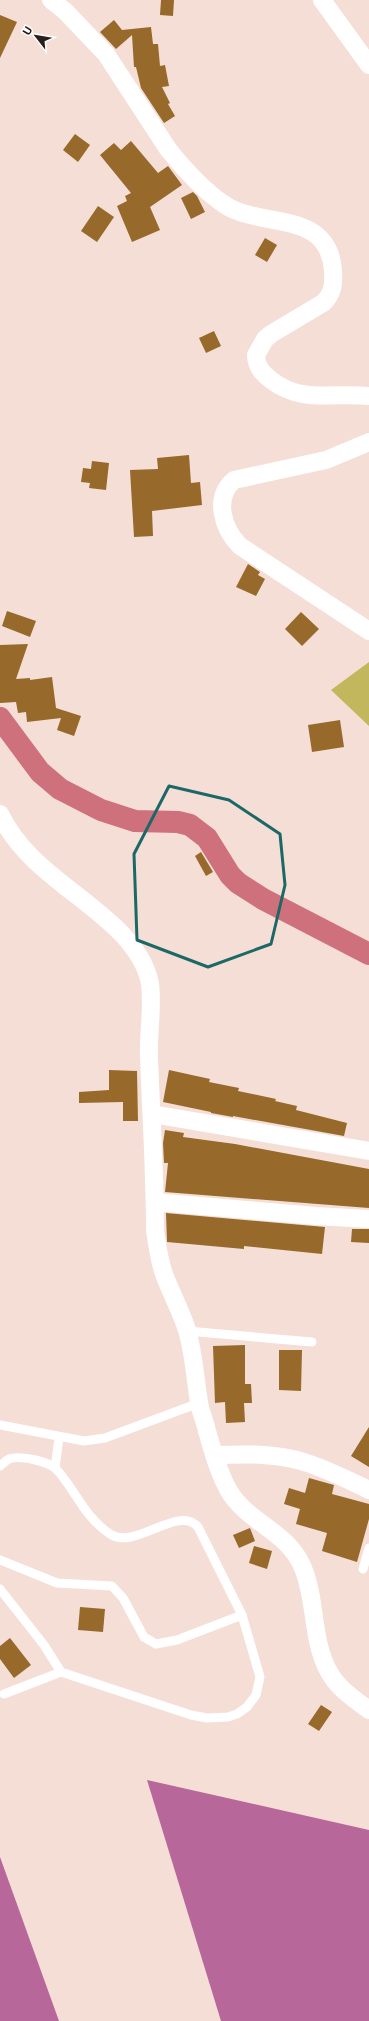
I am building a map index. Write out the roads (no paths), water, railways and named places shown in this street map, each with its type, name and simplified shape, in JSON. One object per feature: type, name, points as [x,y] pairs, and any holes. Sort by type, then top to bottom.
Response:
[{"type":"highway","points":[[0,718],[40,772],[60,789],[101,810],[135,821],[178,822],[190,825],[207,838],[230,875],[238,883],[263,899],[369,954]]},
{"type":"street","points":[[50,0],[65,11],[106,54],[168,149],[210,192],[225,205],[240,212],[300,226],[315,233],[327,245],[332,258],[333,271],[332,290],[330,295],[323,303],[265,339],[256,355],[259,369],[279,386],[291,392],[315,395],[369,396]]},
{"type":"street","points":[[322,0],[369,65]]},
{"type":"street","points":[[369,442],[321,462],[234,480],[228,485],[225,492],[222,509],[224,525],[240,546],[369,631]]},
{"type":"street","points":[[0,814],[9,831],[22,849],[48,874],[105,918],[123,935],[136,951],[144,967],[150,983],[149,1054],[155,1230],[158,1254],[164,1274],[187,1330],[194,1363],[199,1403],[215,1455],[228,1490],[237,1503],[248,1514],[281,1537],[294,1551],[303,1567],[321,1652],[327,1668],[334,1680],[345,1692],[369,1710]]},
{"type":"street","points":[[152,1114],[369,1151]]},
{"type":"street","points":[[155,1202],[316,1216],[369,1219]]},
{"type":"street","points":[[215,1455],[252,1454],[278,1456],[303,1461],[369,1490]]},
{"type":"lane","points":[[187,1330],[312,1342]]},
{"type":"lane","points":[[0,1425],[84,1442],[105,1438],[199,1403]]},
{"type":"lane","points":[[55,1468],[59,1438]]},
{"type":"lane","points":[[0,1466],[10,1459],[24,1458],[39,1461],[55,1468],[97,1524],[112,1535],[121,1538],[134,1536],[184,1519],[193,1521],[198,1526],[242,1615],[260,1677],[256,1695],[252,1701],[237,1714],[228,1717],[207,1718],[192,1715],[61,1672],[4,1694]]},
{"type":"lane","points":[[363,1569],[369,1548]]},
{"type":"lane","points":[[0,1560],[57,1583],[112,1586],[123,1598],[144,1638],[156,1644],[177,1640],[242,1615]]},
{"type":"lane","points":[[0,1589],[44,1645],[61,1672]]}]
